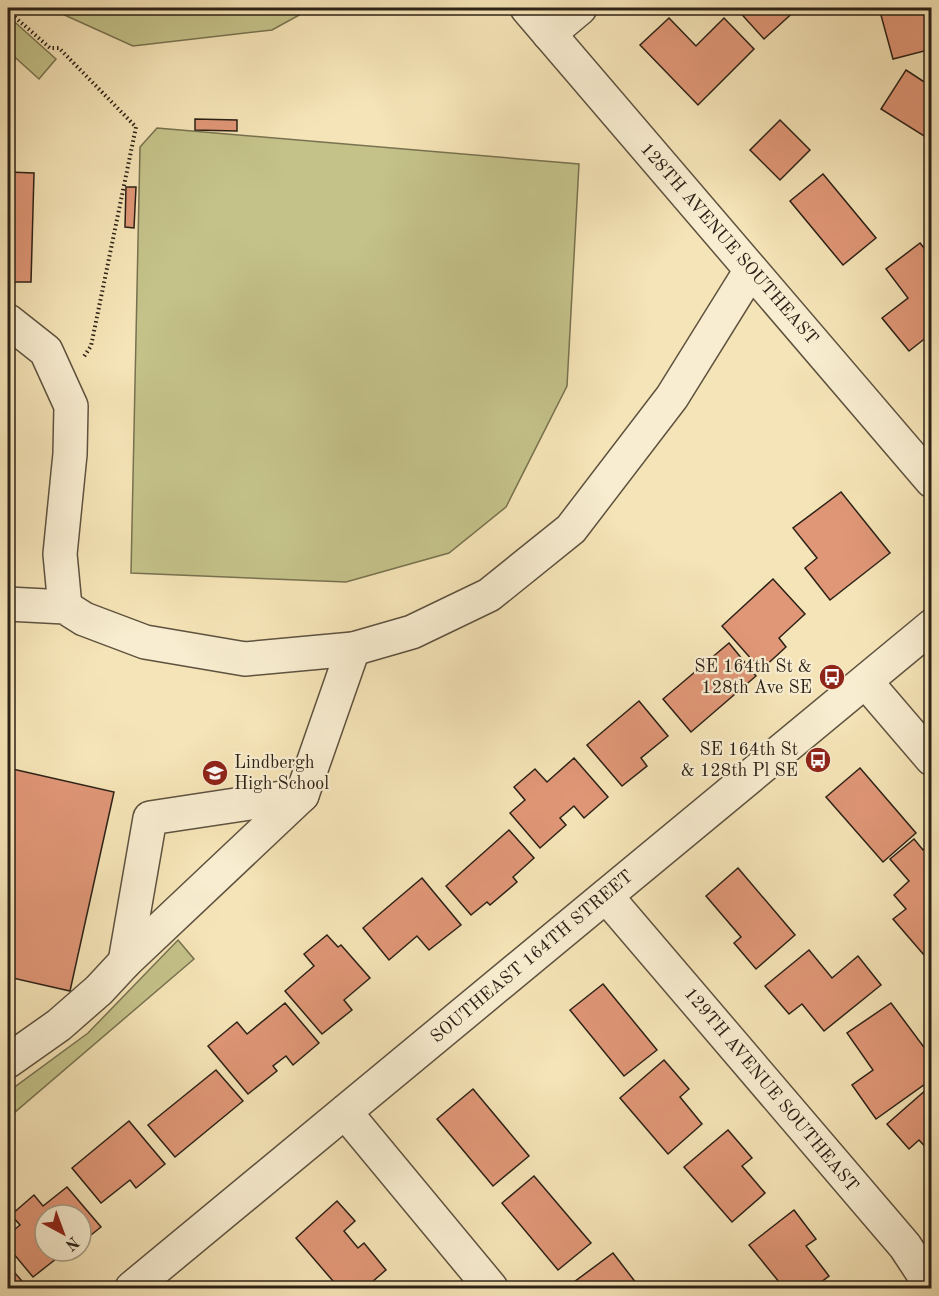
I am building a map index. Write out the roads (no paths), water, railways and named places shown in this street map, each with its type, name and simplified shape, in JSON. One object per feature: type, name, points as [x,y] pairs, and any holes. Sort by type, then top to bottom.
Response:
[{"type":"street","name":"128TH AVENUE SOUTHEAST","points":[[527,8],[932,481]]},
{"type":"street","points":[[549,34],[580,8]]},
{"type":"street","points":[[8,604],[65,608],[84,619],[145,642],[245,659],[352,649],[412,632],[489,595],[571,529],[672,397],[751,270]]},
{"type":"street","points":[[8,321],[46,351],[71,406],[70,454],[60,554],[65,608]]},
{"type":"street","name":"SOUTHEAST 164TH STREET","points":[[132,1288],[932,626]]},
{"type":"street","points":[[8,1061],[59,1025],[99,990],[125,962],[302,795],[352,649]]},
{"type":"street","points":[[866,682],[932,759]]},
{"type":"street","points":[[125,962],[150,818],[302,795]]},
{"type":"street","name":"129TH AVENUE SOUTHEAST","points":[[606,896],[905,1246],[932,1287]]},
{"type":"street","points":[[345,1112],[491,1288]]},
{"type":"place","name":"SE 164th St & 128th Ave SE","points":[[832,677]]},
{"type":"place","name":"SE 164th St & 128th Pl SE","points":[[818,760]]},
{"type":"place","name":"Lindbergh High School","points":[[215,773]]}]
